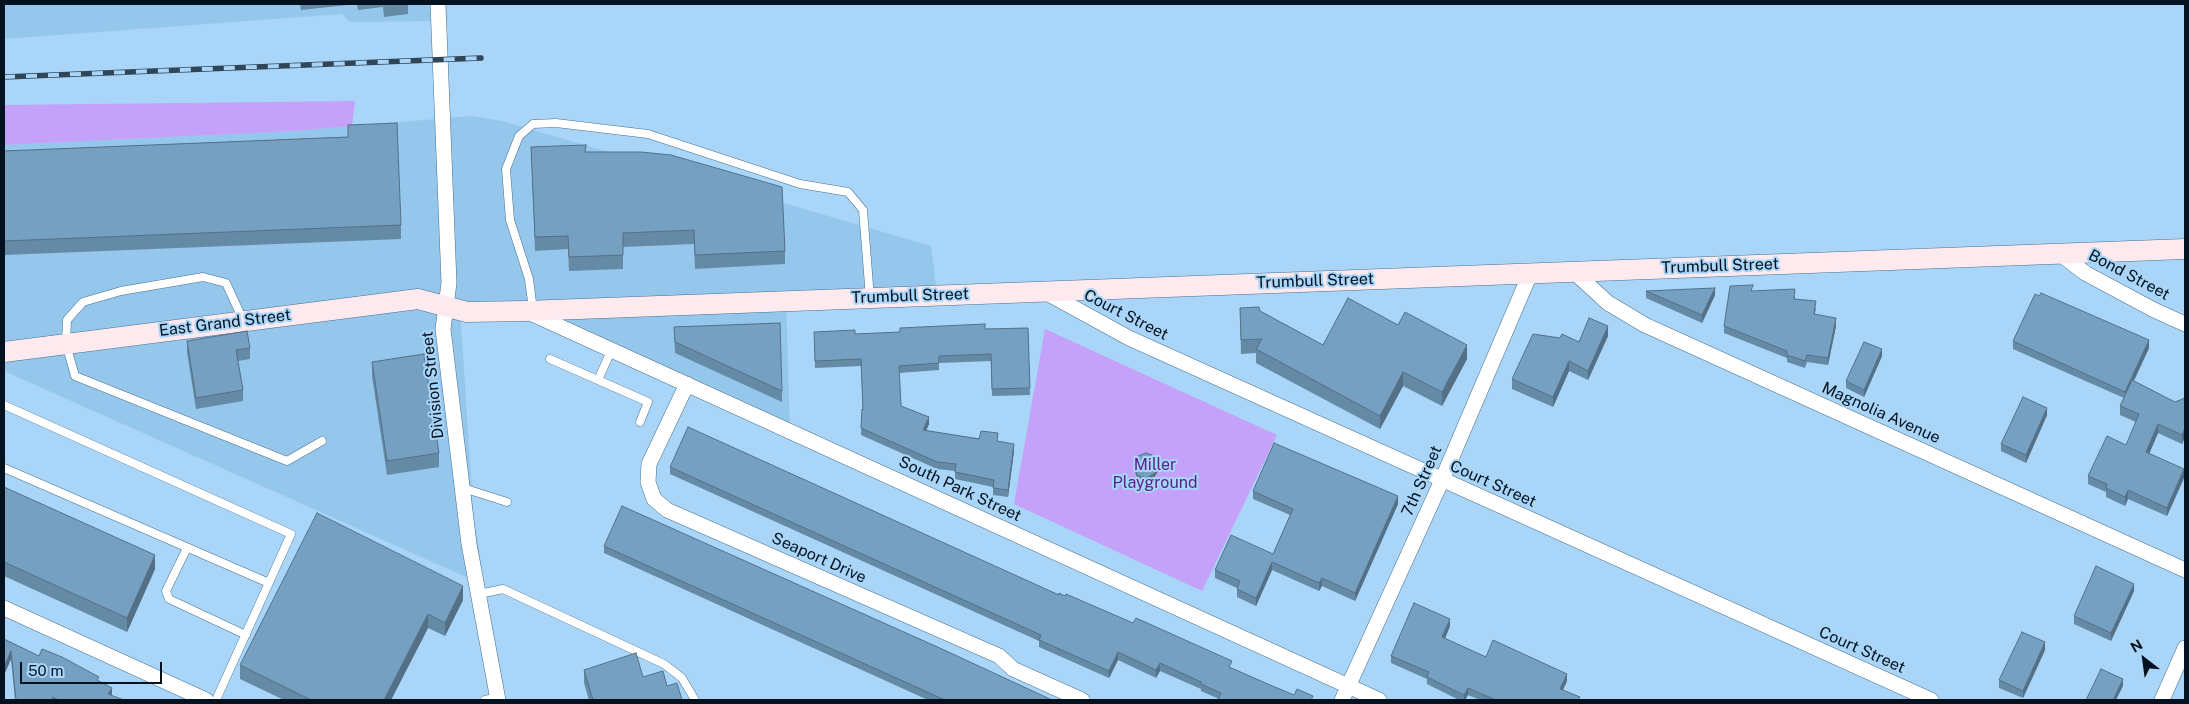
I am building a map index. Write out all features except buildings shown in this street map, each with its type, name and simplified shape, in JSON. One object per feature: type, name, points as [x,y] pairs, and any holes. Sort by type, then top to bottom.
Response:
[{"type":"street","name":"Division Street","points":[[438,4],[449,282],[443,329],[469,544],[479,594],[494,699]]},
{"type":"street","name":"Trumbull Street","points":[[446,306],[466,312],[529,310],[2185,249]]},
{"type":"street","name":"Bond Street","points":[[2060,253],[2085,273],[2154,310],[2185,324]]},
{"type":"street","name":"Magnolia Avenue","points":[[1573,272],[1608,303],[1645,325],[2185,570]]},
{"type":"street","name":"7th Street","points":[[1342,700],[1442,480],[1530,274]]},
{"type":"street","name":"Court Street","points":[[1044,291],[1129,338],[1931,700]]},
{"type":"street","name":"East Grand Street","points":[[4,352],[243,320],[418,300],[446,306]]},
{"type":"street","name":"South Park Street","points":[[529,310],[611,351],[1379,700]]},
{"type":"street","name":"Seaport Drive","points":[[687,384],[650,464],[648,482],[654,499],[666,510],[999,656],[1013,669],[1082,700]]},
{"type":"street","points":[[4,608],[186,696],[206,700]]},
{"type":"street","points":[[2162,700],[2185,648]]},
{"type":"lane","points":[[529,310],[529,280],[510,220],[506,168],[518,136],[533,124],[556,123],[648,134],[800,184],[848,192],[864,210],[870,298]]},
{"type":"lane","points":[[243,320],[226,283],[204,277],[121,291],[83,302],[67,320],[66,344],[75,376],[287,461],[322,442]]},
{"type":"lane","points":[[598,380],[611,351]]},
{"type":"lane","points":[[550,359],[648,402],[640,422]]},
{"type":"lane","points":[[4,405],[291,534],[216,700]]},
{"type":"lane","points":[[4,468],[268,583]]},
{"type":"lane","points":[[463,488],[507,502]]},
{"type":"lane","points":[[188,548],[166,591],[169,599],[246,635]]},
{"type":"lane","points":[[479,594],[503,589],[664,664],[682,678],[695,700]]},
{"type":"shaded area","points":[[4,4],[447,4],[447,21],[350,22],[342,14],[4,39]]},
{"type":"shaded area","points":[[472,116],[502,121],[931,246],[937,294],[786,300],[790,429],[541,309],[460,308],[473,509],[484,585],[4,371],[4,145],[294,131]]},
{"type":"green space","points":[[355,101],[352,126],[294,131],[4,145],[4,105]]},
{"type":"green space","name":"Miller Playground","points":[[1045,329],[1277,435],[1202,591],[1014,504]]},
{"type":"railway","points":[[4,77],[481,58]]}]
